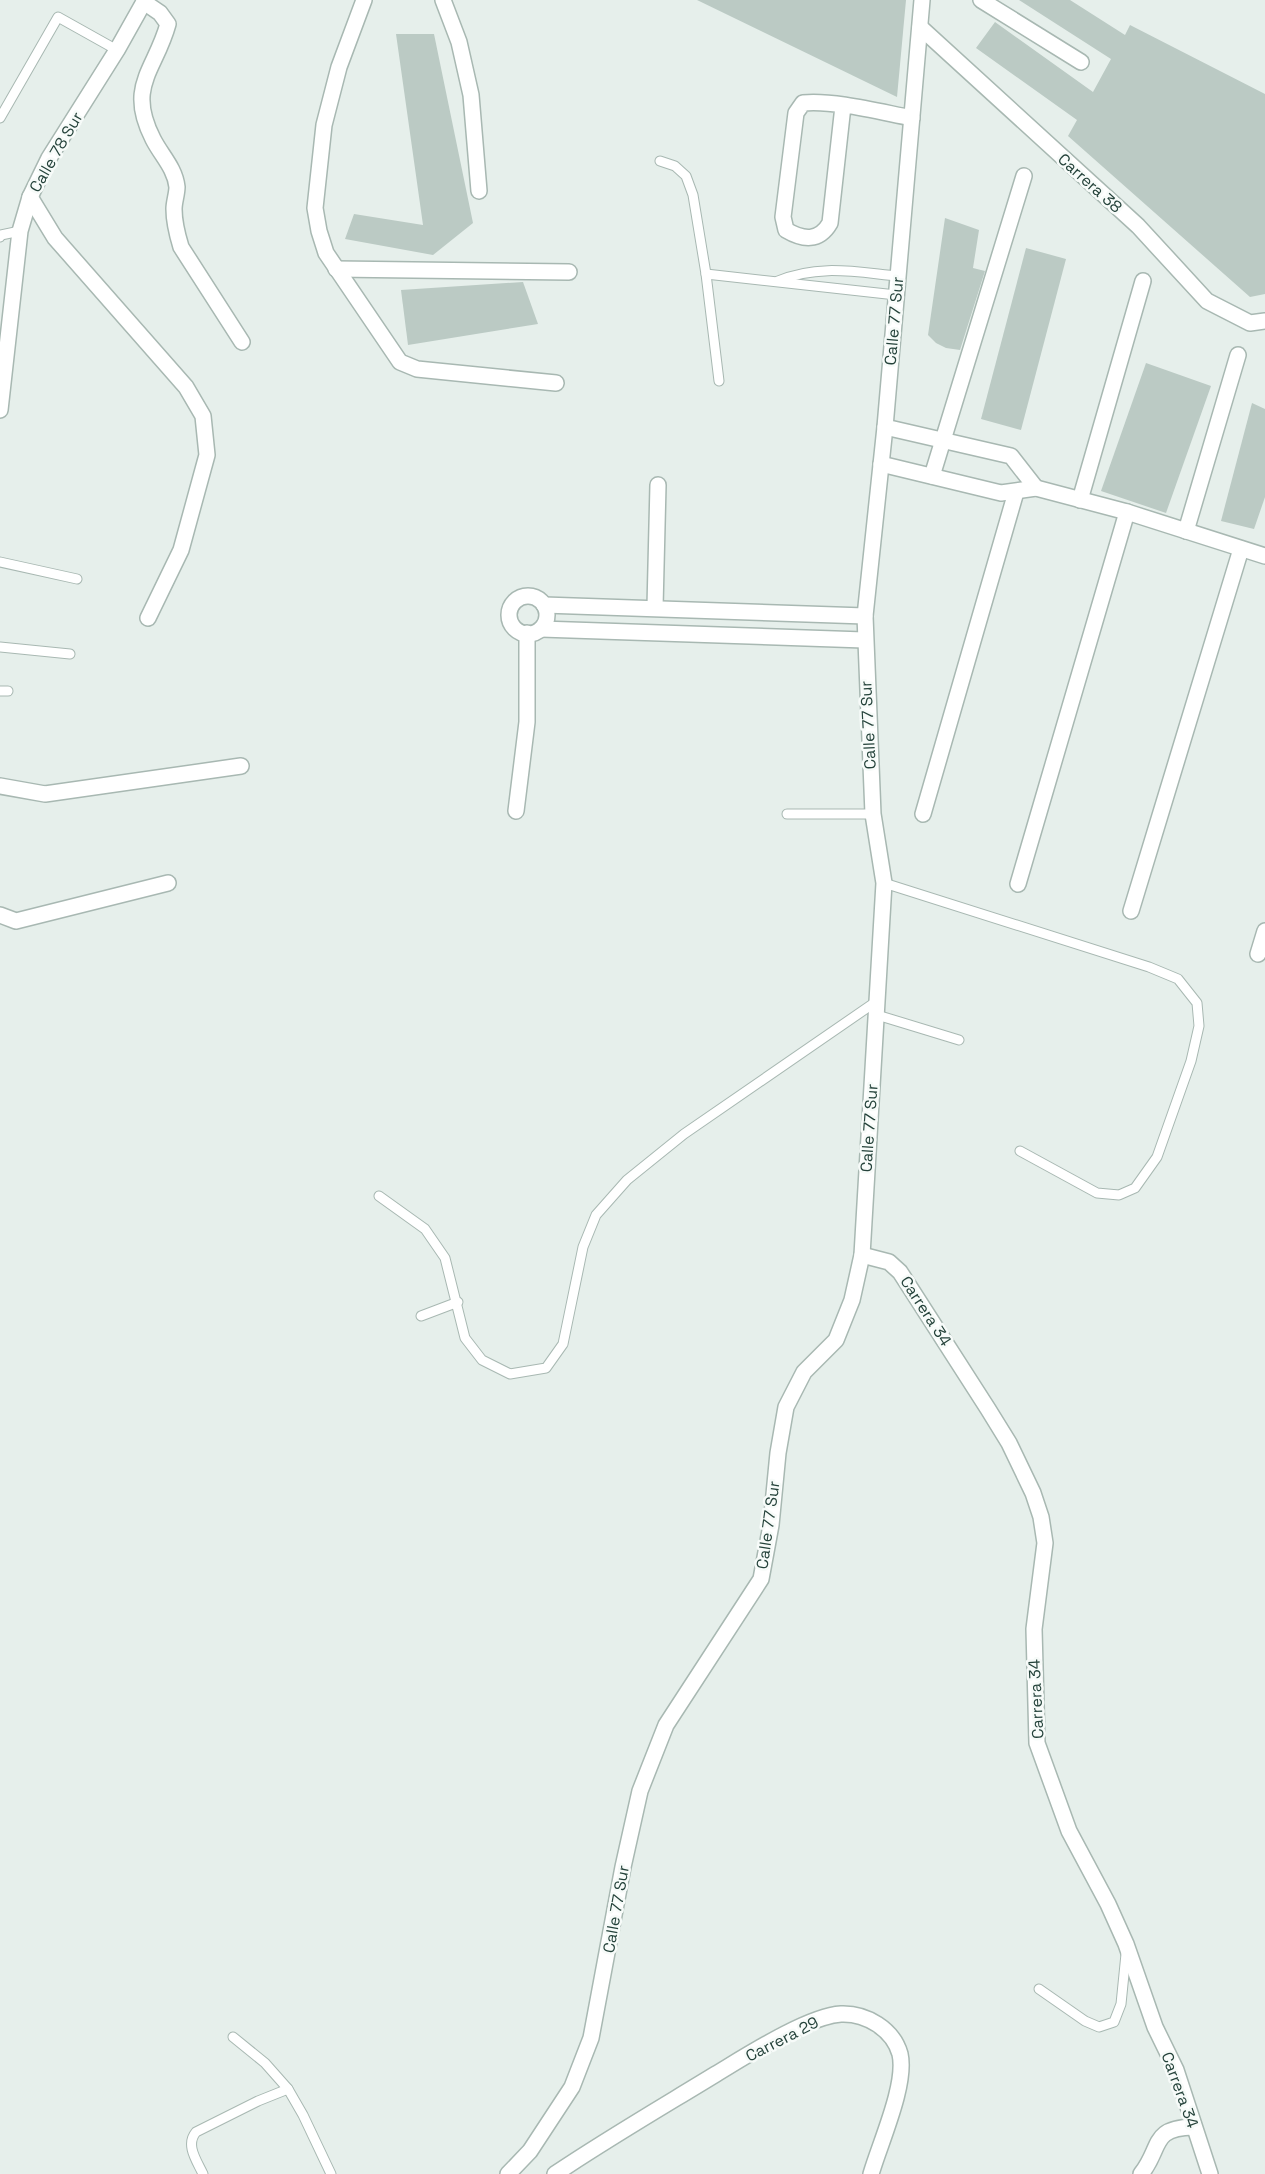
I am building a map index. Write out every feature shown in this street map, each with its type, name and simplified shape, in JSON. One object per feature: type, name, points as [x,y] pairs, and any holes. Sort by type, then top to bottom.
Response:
[{"type":"street","points":[[364,0],[339,67],[324,125],[315,208],[319,232],[326,253],[400,362],[416,369],[556,383]]},
{"type":"street","points":[[443,0],[460,42],[471,95],[479,191]]},
{"type":"street","name":"Calle 77 Sur","points":[[508,2174],[530,2151],[572,2087],[591,2038],[623,1867],[640,1791],[666,1725],[761,1579],[771,1525],[778,1453],[786,1407],[804,1372],[836,1340],[852,1300],[862,1255],[884,883],[873,814],[864,640],[865,616],[881,464],[922,0]]},
{"type":"street","points":[[981,0],[1081,62]]},
{"type":"street","points":[[145,1],[160,13],[168,24],[164,38],[146,75],[141,91],[142,108],[152,138],[172,170],[177,187],[174,208],[176,230],[181,247],[242,342]]},
{"type":"street","name":"Calle 78 Sur","points":[[0,410],[20,232],[30,197],[50,158],[145,1]]},
{"type":"street","name":"Carrera 38","points":[[920,27],[1138,226],[1207,301],[1250,323],[1265,320]]},
{"type":"street","points":[[843,106],[830,224],[824,234],[813,237],[797,236],[786,230],[783,217],[796,113],[803,103],[814,102],[843,106],[912,118]]},
{"type":"street","points":[[932,476],[1024,176]]},
{"type":"street","points":[[30,197],[55,238],[186,386],[203,416],[207,455],[184,540],[169,578],[148,618]]},
{"type":"street","points":[[336,269],[569,272]]},
{"type":"street","points":[[1080,500],[1143,281]]},
{"type":"street","points":[[1186,530],[1238,354]]},
{"type":"street","points":[[884,427],[1011,456],[1036,488]]},
{"type":"street","points":[[881,464],[1001,493],[1036,488],[1127,512],[1265,556]]},
{"type":"street","points":[[656,607],[658,485]]},
{"type":"street","points":[[923,814],[1016,492]]},
{"type":"street","points":[[1018,884],[1127,512]]},
{"type":"street","points":[[1131,911],[1241,549]]},
{"type":"street","points":[[516,811],[527,722],[534,631],[546,622],[547,613],[544,605],[537,598],[528,595],[519,598],[512,604],[509,614],[511,623],[518,630],[534,631],[864,640]]},
{"type":"street","points":[[544,605],[656,607],[865,616]]},
{"type":"street","points":[[0,786],[45,794],[242,766]]},
{"type":"street","points":[[0,914],[16,921],[168,883]]},
{"type":"street","points":[[1258,954],[1265,931]]},
{"type":"street","name":"Carrera 34","points":[[862,1255],[889,1262],[900,1272],[988,1408],[1009,1443],[1033,1493],[1041,1517],[1045,1543],[1034,1629],[1037,1743],[1069,1831],[1108,1904],[1126,1944],[1155,2027],[1176,2070],[1193,2127],[1210,2174]]},
{"type":"street","name":"Carrera 29","points":[[555,2174],[601,2143],[754,2052],[818,2019],[842,2014],[865,2018],[887,2030],[900,2053],[901,2078],[871,2174]]},
{"type":"street","points":[[1141,2174],[1166,2132],[1176,2127],[1193,2127]]},
{"type":"lane","points":[[0,118],[58,16],[117,50]]},
{"type":"lane","points":[[660,161],[675,166],[686,176],[693,195],[706,274],[719,381]]},
{"type":"lane","points":[[0,237],[1,235],[20,232]]},
{"type":"lane","points":[[776,282],[811,270],[898,276]]},
{"type":"lane","points":[[706,274],[896,295]]},
{"type":"lane","points":[[0,562],[77,579]]},
{"type":"lane","points":[[0,647],[70,654]]},
{"type":"lane","points":[[787,814],[873,814]]},
{"type":"lane","points":[[884,883],[1149,967],[1178,979],[1197,1003],[1199,1026],[1191,1061],[1157,1157],[1135,1188],[1119,1195],[1097,1193],[1020,1151]]},
{"type":"lane","points":[[379,1196],[426,1229],[446,1258],[458,1302],[465,1338],[482,1360],[510,1374],[546,1368],[563,1344],[583,1247],[596,1215],[626,1180],[684,1134],[877,1008],[959,1040]]},
{"type":"lane","points":[[421,1316],[458,1302]]},
{"type":"lane","points":[[1039,1989],[1085,2021],[1099,2027],[1114,2022],[1121,2004],[1126,1944]]},
{"type":"lane","points":[[233,2038],[264,2063],[288,2089],[303,2115],[331,2174]]},
{"type":"lane","points":[[203,2174],[190,2144],[192,2136],[196,2132],[258,2101],[288,2089]]},
{"type":"building","points":[[697,0],[906,0],[897,97]]},
{"type":"building","points":[[1019,0],[1070,0],[1125,35],[1130,25],[1265,94],[1265,294],[1250,297],[1068,136],[1077,120],[976,48],[995,22],[1093,92],[1111,59]]},
{"type":"building","points":[[396,34],[434,34],[473,223],[433,255],[345,239],[354,214],[423,225]]},
{"type":"building","points":[[945,218],[979,230],[973,268],[985,271],[960,350],[946,348],[936,343],[928,335]]},
{"type":"building","points":[[1026,248],[1066,259],[1021,430],[981,419]]},
{"type":"building","points":[[523,282],[538,324],[408,345],[401,290]]},
{"type":"building","points":[[1146,363],[1211,386],[1166,513],[1101,491]]},
{"type":"building","points":[[1252,403],[1265,409],[1265,497],[1254,529],[1221,521]]}]
